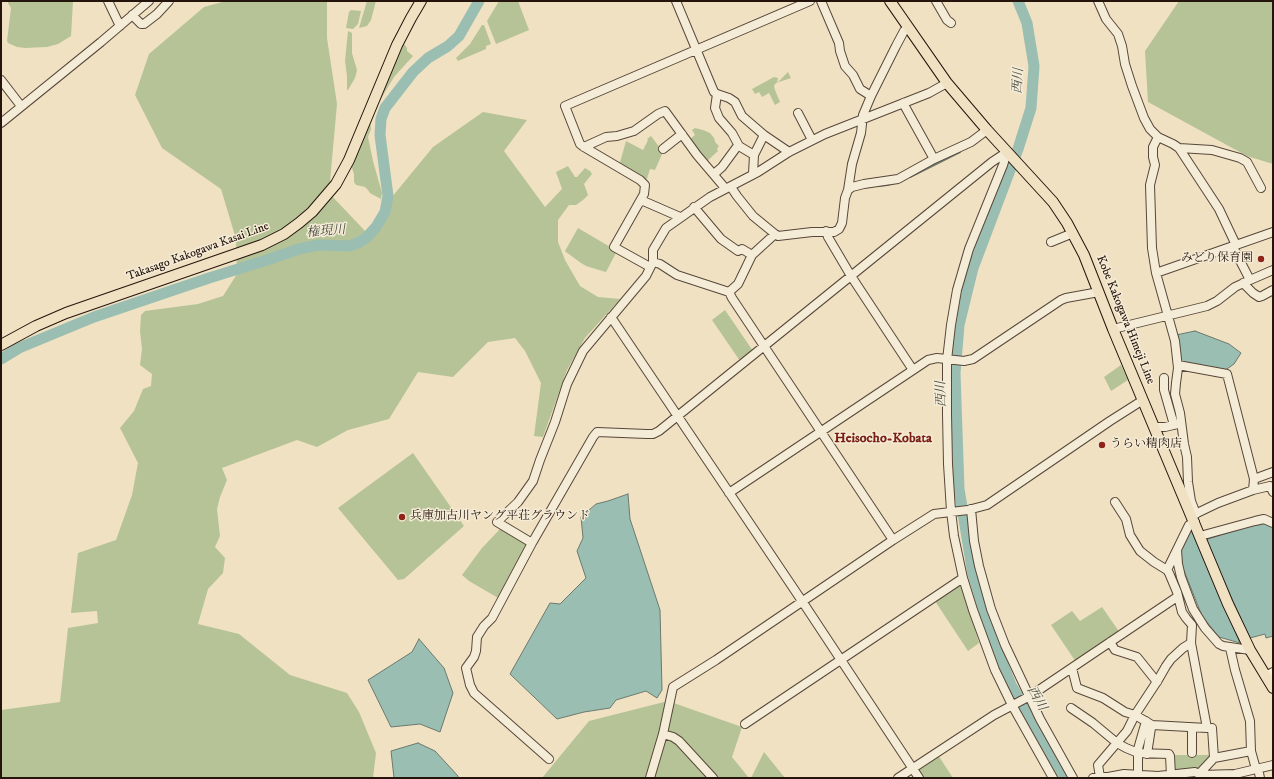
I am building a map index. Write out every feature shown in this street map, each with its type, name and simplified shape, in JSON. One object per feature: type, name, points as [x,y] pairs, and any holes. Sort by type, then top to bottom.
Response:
[{"type":"main road","name":"Takasago Kakogawa Kasai Line","points":[[1,345],[36,326],[66,313],[262,245],[284,234],[299,223],[312,212],[336,184],[349,160],[397,45],[422,1]]},
{"type":"main road","name":"Kobe Kakogawa Himeji Line","points":[[890,1],[947,83],[987,130],[1053,202],[1073,233],[1084,255],[1154,427],[1194,517],[1200,536],[1228,604],[1250,650],[1269,674],[1273,688]]},
{"type":"street","points":[[108,1],[120,26]]},
{"type":"street","points":[[1,122],[101,42],[149,1]]},
{"type":"street","points":[[132,15],[141,24],[144,24],[157,14],[169,1]]},
{"type":"street","points":[[676,1],[714,92],[730,98],[735,102],[742,116],[764,135],[789,152]]},
{"type":"street","points":[[810,1],[565,106],[580,144],[640,180],[645,185],[645,191],[641,200],[614,247],[651,264],[660,264],[677,275],[729,292],[820,432],[893,540]]},
{"type":"street","points":[[821,1],[839,43],[845,66],[853,75],[860,89],[871,96]]},
{"type":"street","points":[[936,1],[947,20],[951,23]]},
{"type":"street","points":[[1098,1],[1106,19],[1118,34],[1125,64],[1144,118],[1150,129],[1158,137],[1179,148],[1219,209],[1234,246],[1246,282],[1253,293],[1259,297],[1273,290]]},
{"type":"street","points":[[584,147],[606,137],[617,136],[634,131],[664,111],[667,113],[697,155],[714,174],[737,196],[753,216],[775,234],[778,236],[826,231],[834,232],[839,229],[842,223],[845,198],[848,190],[852,164],[861,134],[862,120],[871,96],[900,38],[908,28]]},
{"type":"street","points":[[1,80],[21,106]]},
{"type":"street","points":[[532,543],[497,522],[518,502],[533,481],[555,422],[567,384],[583,351],[646,276],[651,264],[653,250],[666,228],[694,207],[812,140],[929,93],[947,83]]},
{"type":"street","points":[[717,94],[715,108],[719,118],[732,133],[739,146],[754,155]]},
{"type":"street","points":[[903,103],[934,159]]},
{"type":"street","points":[[798,113],[812,140]]},
{"type":"street","points":[[848,190],[852,187],[864,184],[898,180],[934,159],[971,142],[987,130]]},
{"type":"street","points":[[663,149],[682,134]]},
{"type":"street","points":[[753,174],[754,155],[764,135]]},
{"type":"street","points":[[1158,137],[1153,147],[1155,165],[1150,185],[1152,214],[1151,239],[1156,273],[1174,341],[1178,365],[1175,394],[1180,413],[1178,424]]},
{"type":"street","points":[[714,174],[739,146]]},
{"type":"street","points":[[1179,148],[1212,150],[1240,158],[1247,162],[1261,188]]},
{"type":"street","points":[[549,759],[474,693],[470,685],[466,668],[474,657],[477,637],[484,626],[492,618],[532,543],[593,437],[597,432],[654,434],[992,162],[1008,153]]},
{"type":"street","points":[[1008,153],[969,250],[957,290],[951,325],[947,360],[948,464],[951,512],[954,536],[963,578],[995,670],[1012,705],[1053,778]]},
{"type":"street","points":[[641,200],[680,217]]},
{"type":"street","points":[[694,207],[721,239],[738,251],[742,249],[752,255]]},
{"type":"street","points":[[826,231],[851,276],[913,370]]},
{"type":"street","points":[[1156,273],[1273,232]]},
{"type":"street","points":[[1051,242],[1073,233]]},
{"type":"street","points":[[729,292],[738,284],[752,255],[775,234]]},
{"type":"street","points":[[1114,329],[1207,306],[1217,301],[1235,287],[1273,270]]},
{"type":"street","points":[[729,493],[928,360],[937,358],[964,361],[976,357],[1061,300],[1098,292]]},
{"type":"street","points":[[611,317],[919,778]]},
{"type":"street","points":[[1178,365],[1227,374],[1254,479],[1253,490]]},
{"type":"street","points":[[1164,378],[1164,390],[1178,424],[1188,462],[1188,482],[1194,517]]},
{"type":"street","points":[[650,778],[663,734],[673,687],[716,660],[893,540],[934,514],[969,510],[987,505],[1143,400]]},
{"type":"street","points":[[1154,427],[1165,427],[1178,424]]},
{"type":"street","points":[[1254,479],[1273,472]]},
{"type":"street","points":[[1167,570],[1194,517],[1218,502],[1253,490],[1270,486],[1273,492]]},
{"type":"street","points":[[1072,668],[1077,688],[1103,698],[1125,712],[1149,723],[1192,728],[1207,728],[1191,643],[1192,624],[1182,612],[1177,597],[1177,592],[1169,573],[1140,551],[1130,535],[1126,519],[1115,502]]},
{"type":"street","points":[[969,510],[979,566],[991,609],[1005,645],[1040,719],[1073,778]]},
{"type":"street","points":[[1200,536],[1264,519],[1273,523]]},
{"type":"street","points":[[1177,548],[1181,577],[1193,609],[1199,620],[1219,644],[1230,648],[1250,650]]},
{"type":"street","points":[[745,724],[963,578]]},
{"type":"street","points":[[898,778],[994,715],[1030,696],[1177,597]]},
{"type":"street","points":[[1110,642],[1115,650],[1137,657],[1157,682]]},
{"type":"street","points":[[1191,643],[1171,659],[1134,715],[1127,731],[1098,765],[1096,777],[1108,777],[1124,774],[1158,776],[1195,772],[1201,776],[1235,774],[1273,765]]},
{"type":"street","points":[[1230,648],[1250,720],[1251,751],[1260,778]]},
{"type":"street","points":[[1070,708],[1094,723],[1117,743],[1138,754],[1169,754],[1171,775]]},
{"type":"street","points":[[1138,776],[1138,754],[1149,723]]},
{"type":"street","points":[[1147,754],[1151,728],[1149,723]]},
{"type":"street","points":[[1192,728],[1192,753]]},
{"type":"street","points":[[1201,776],[1214,758],[1212,728]]},
{"type":"street","points":[[663,734],[679,741],[713,778]]},
{"type":"street","points":[[1214,758],[1251,751]]},
{"type":"street","points":[[700,778],[704,769]]},
{"type":"green space","points":[[7,1],[73,1],[71,36],[58,44],[47,47],[25,48],[17,47],[8,43],[11,8]]},
{"type":"green space","points":[[226,1],[327,1],[327,38],[337,104],[329,193],[367,233],[387,203],[433,147],[483,112],[527,120],[504,151],[545,207],[562,189],[556,172],[568,166],[575,177],[577,177],[585,168],[590,171],[592,174],[584,184],[588,195],[576,205],[569,205],[558,220],[558,242],[565,260],[580,286],[598,297],[620,299],[585,338],[567,370],[543,437],[534,436],[541,383],[525,351],[515,338],[488,342],[453,377],[418,372],[389,419],[348,430],[317,447],[297,440],[222,468],[227,480],[217,509],[220,536],[215,547],[225,558],[223,573],[208,589],[198,624],[239,634],[290,675],[347,693],[359,712],[376,753],[373,778],[1,778],[1,710],[60,702],[68,628],[98,623],[97,611],[71,613],[78,553],[116,540],[132,495],[138,463],[120,428],[134,411],[143,389],[151,386],[152,374],[140,365],[142,349],[140,331],[141,315],[145,311],[198,304],[223,296],[237,274],[236,239],[221,189],[162,148],[135,95],[149,54],[204,7]]},
{"type":"green space","points":[[367,1],[376,1],[371,20],[367,26],[359,28]]},
{"type":"green space","points":[[499,1],[518,1],[529,30],[496,44],[487,21]]},
{"type":"green space","points":[[1179,1],[1273,1],[1273,164],[1247,156],[1148,102],[1145,51]]},
{"type":"green space","points":[[351,10],[361,11],[358,24],[353,29],[346,28],[349,12]]},
{"type":"green space","points":[[482,25],[484,25],[491,44],[486,46],[486,49],[458,61],[456,58],[470,44]]},
{"type":"green space","points":[[348,31],[352,33],[352,53],[357,70],[355,78],[347,90],[345,61]]},
{"type":"green space","points":[[402,41],[407,48],[407,51],[413,56],[394,77],[377,103]]},
{"type":"green space","points":[[788,72],[791,78],[778,82]]},
{"type":"green space","points":[[774,77],[778,78],[777,83],[774,86],[780,102],[775,105],[769,93],[762,97],[759,92],[755,94],[752,89]]},
{"type":"green space","points":[[370,120],[371,129],[368,137],[382,193],[381,199],[370,193],[365,187],[356,185],[354,182],[354,174],[351,165]]},
{"type":"green space","points":[[695,128],[710,133],[719,146],[717,149],[718,151],[705,163],[689,140],[695,135],[692,130]]},
{"type":"green space","points":[[651,136],[663,152],[655,170],[650,169],[646,182],[619,166],[626,141],[643,150],[648,140],[647,139]]},
{"type":"green space","points":[[578,228],[617,251],[606,272],[586,266],[565,251]]},
{"type":"green space","points":[[725,310],[753,351],[740,361],[712,320]]},
{"type":"green space","points":[[1121,365],[1128,380],[1111,391],[1104,377]]},
{"type":"green space","name":"兵庫加古川ヤング平荘グラウンド","points":[[413,453],[464,526],[404,579],[398,580],[338,508]]},
{"type":"green space","points":[[501,528],[530,544],[500,599],[469,581],[462,575],[482,548]]},
{"type":"green space","points":[[961,582],[979,643],[968,651],[935,601]]},
{"type":"green space","points":[[1102,607],[1118,630],[1118,634],[1076,662],[1051,625],[1072,611],[1080,621]]},
{"type":"green space","points":[[668,701],[742,727],[732,757],[749,778],[542,778],[589,721]]},
{"type":"green space","points":[[764,752],[785,778],[751,778]]},
{"type":"green space","points":[[938,755],[953,778],[922,778],[917,769]]},
{"type":"green space","points":[[1171,755],[1211,755],[1200,770],[1172,773]]},
{"type":"water","points":[[1195,331],[1229,344],[1241,353],[1234,364],[1224,371],[1179,363],[1176,335]]},
{"type":"water","points":[[628,494],[630,519],[660,610],[662,690],[657,698],[646,691],[616,700],[610,708],[584,712],[557,719],[510,674],[550,603],[560,604],[586,578],[577,551],[583,538],[581,517],[596,504]]},
{"type":"water","points":[[1262,522],[1273,527],[1273,636],[1266,638],[1265,634],[1250,638],[1205,540]]},
{"type":"water","points":[[1191,528],[1240,643],[1219,637],[1202,616],[1183,568],[1180,547]]},
{"type":"water","points":[[419,639],[444,668],[453,693],[440,732],[420,724],[391,727],[368,680],[412,652]]},
{"type":"water","points":[[418,743],[435,751],[458,776],[458,778],[394,778],[391,751]]},
{"type":"waterway","name":"権現川","points":[[1,359],[19,348],[94,317],[209,278],[299,249],[319,245],[349,246],[366,238],[376,227],[385,212],[388,196],[380,135],[381,119],[385,108],[413,72],[428,58],[448,46],[459,36],[479,1]]},
{"type":"waterway","name":"西川","points":[[1018,1],[1027,23],[1034,66],[1031,108],[1018,149],[973,268],[959,325],[955,373],[959,489],[973,574],[991,635],[1011,685],[1065,778]]},
{"type":"waterway","points":[[910,177],[960,152]]},
{"type":"waterway","points":[[878,186],[899,182]]},
{"type":"waterway","points":[[842,231],[845,223]]},
{"type":"place","name":"みどり保育園","points":[[1261,259]]},
{"type":"place","name":"うらい精肉店","points":[[1102,445]]},
{"type":"place","name":"兵庫加古川ヤング平荘グラウンド","points":[[402,517]]},
{"type":"district","name":"Heisocho-Kobata","points":[[883,439]]}]
